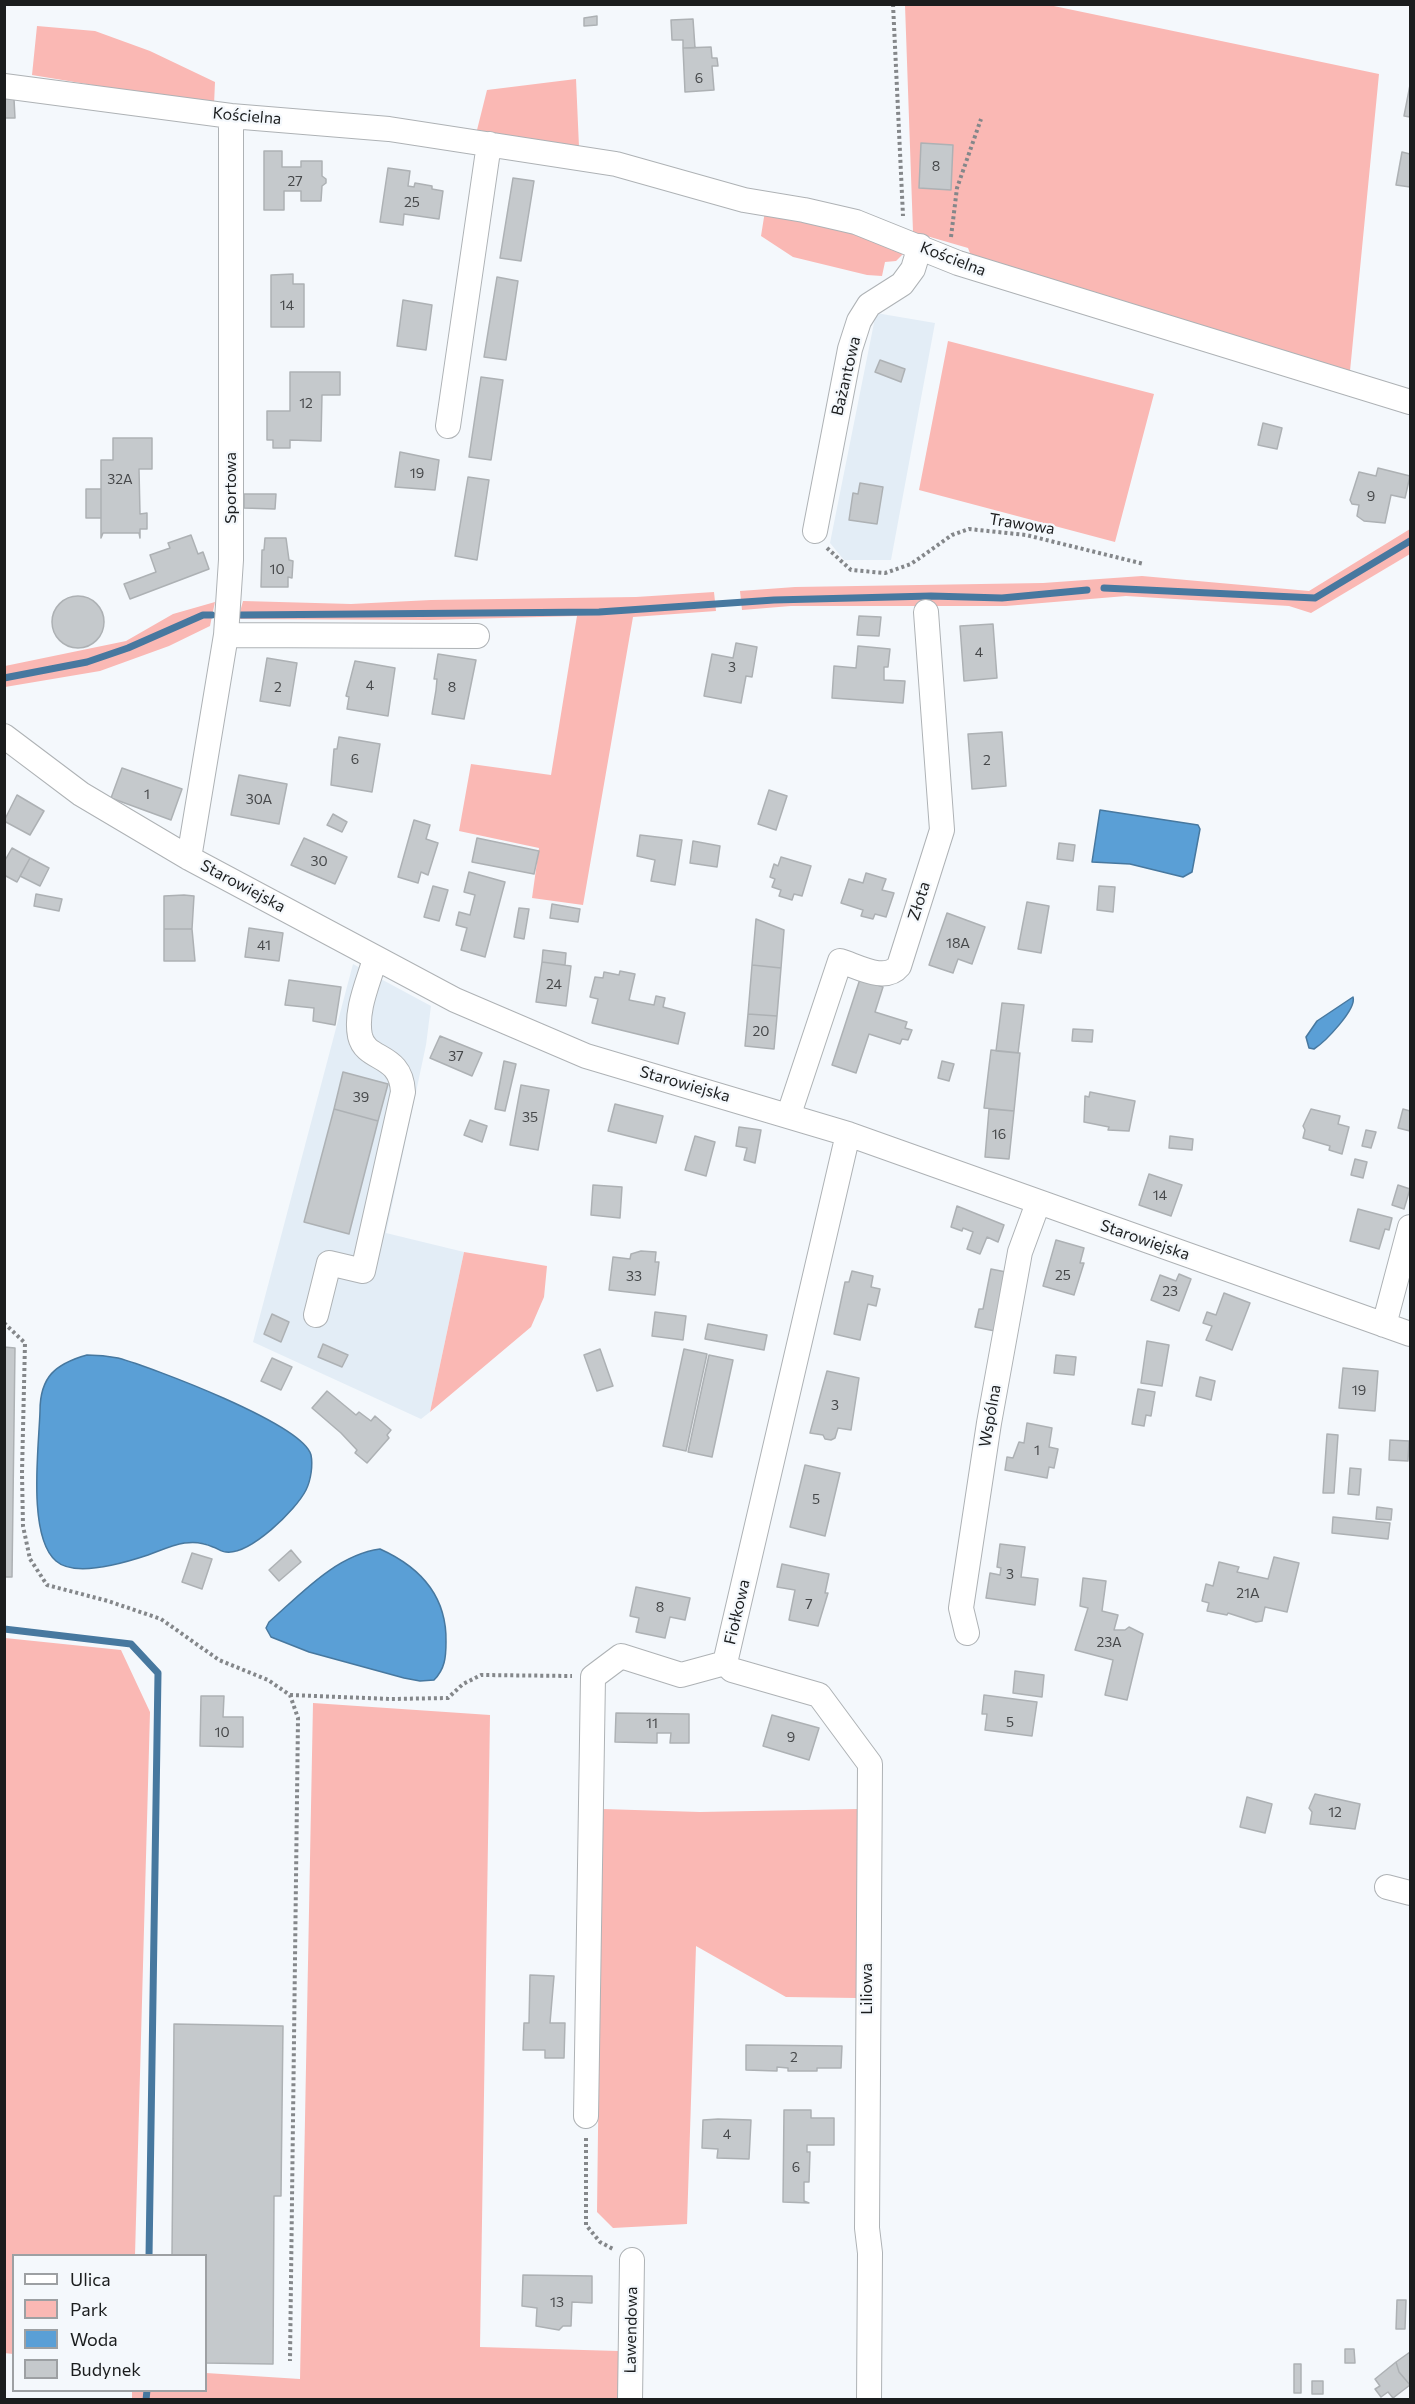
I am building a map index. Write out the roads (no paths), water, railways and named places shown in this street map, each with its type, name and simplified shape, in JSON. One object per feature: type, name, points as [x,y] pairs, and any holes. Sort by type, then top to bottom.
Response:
[{"type":"street","name":"Kościelna","points":[[4,86],[231,116],[389,129],[616,164],[744,201],[804,210],[855,222],[948,258],[1368,391],[1410,402]]},
{"type":"street","name":"Sportowa","points":[[189,858],[225,635],[231,560],[231,116]]},
{"type":"street","points":[[448,426],[489,144]]},
{"type":"street","name":"Bażantowa","points":[[815,531],[848,361],[859,321],[869,305],[902,284],[913,269],[912,243]]},
{"type":"street","name":"Złota","points":[[789,1114],[840,960],[884,975],[894,972],[899,966],[942,830],[926,612]]},
{"type":"street","points":[[225,635],[477,636]]},
{"type":"street","name":"Starowiejska","points":[[4,736],[81,794],[189,858],[455,1000],[586,1056],[789,1114],[1410,1334]]},
{"type":"street","points":[[316,1315],[329,1263],[363,1271],[403,1092],[402,1079],[396,1067],[369,1050],[360,1039],[359,1016],[375,959]]},
{"type":"street","name":"Fiołkowa","points":[[586,2116],[593,1677],[621,1656],[681,1675],[725,1663],[848,1134]]},
{"type":"street","name":"Wspólna","points":[[967,1633],[961,1608],[989,1423],[1020,1252],[1038,1203]]},
{"type":"street","points":[[1384,1325],[1410,1227]]},
{"type":"street","name":"Liliowa","points":[[725,1663],[732,1670],[819,1695],[870,1764],[867,2206],[870,2253],[869,2400]]},
{"type":"street","points":[[1387,1887],[1410,1893]]},
{"type":"street","name":"Lawendowa","points":[[630,2400],[632,2259]]},
{"type":"water","points":[[1100,810],[1198,825],[1200,829],[1192,872],[1183,877],[1130,864],[1092,862]]},
{"type":"water","points":[[1353,997],[1350,1009],[1339,1025],[1314,1049],[1309,1048],[1306,1037],[1317,1021]]},
{"type":"water","points":[[87,1355],[118,1358],[191,1384],[282,1428],[302,1442],[311,1455],[310,1477],[301,1499],[271,1530],[236,1551],[224,1552],[196,1542],[172,1546],[148,1555],[101,1567],[75,1568],[56,1561],[47,1549],[41,1532],[38,1512],[37,1467],[41,1399],[46,1381],[58,1368]]},
{"type":"water","points":[[380,1549],[419,1574],[436,1597],[442,1611],[446,1653],[443,1667],[434,1680],[420,1681],[404,1678],[309,1652],[271,1637],[266,1628],[269,1622],[334,1567],[364,1553]]},
{"type":"waterway","points":[[1104,588],[1315,598],[1410,541]]},
{"type":"waterway","points":[[241,615],[599,612],[774,600],[931,596],[1002,598],[1087,590]]},
{"type":"waterway","points":[[4,678],[87,662],[128,648],[203,615],[212,615]]},
{"type":"waterway","points":[[4,1629],[131,1644],[158,1673],[149,2254]]},
{"type":"waterway","points":[[146,2400],[147,2392]]}]
